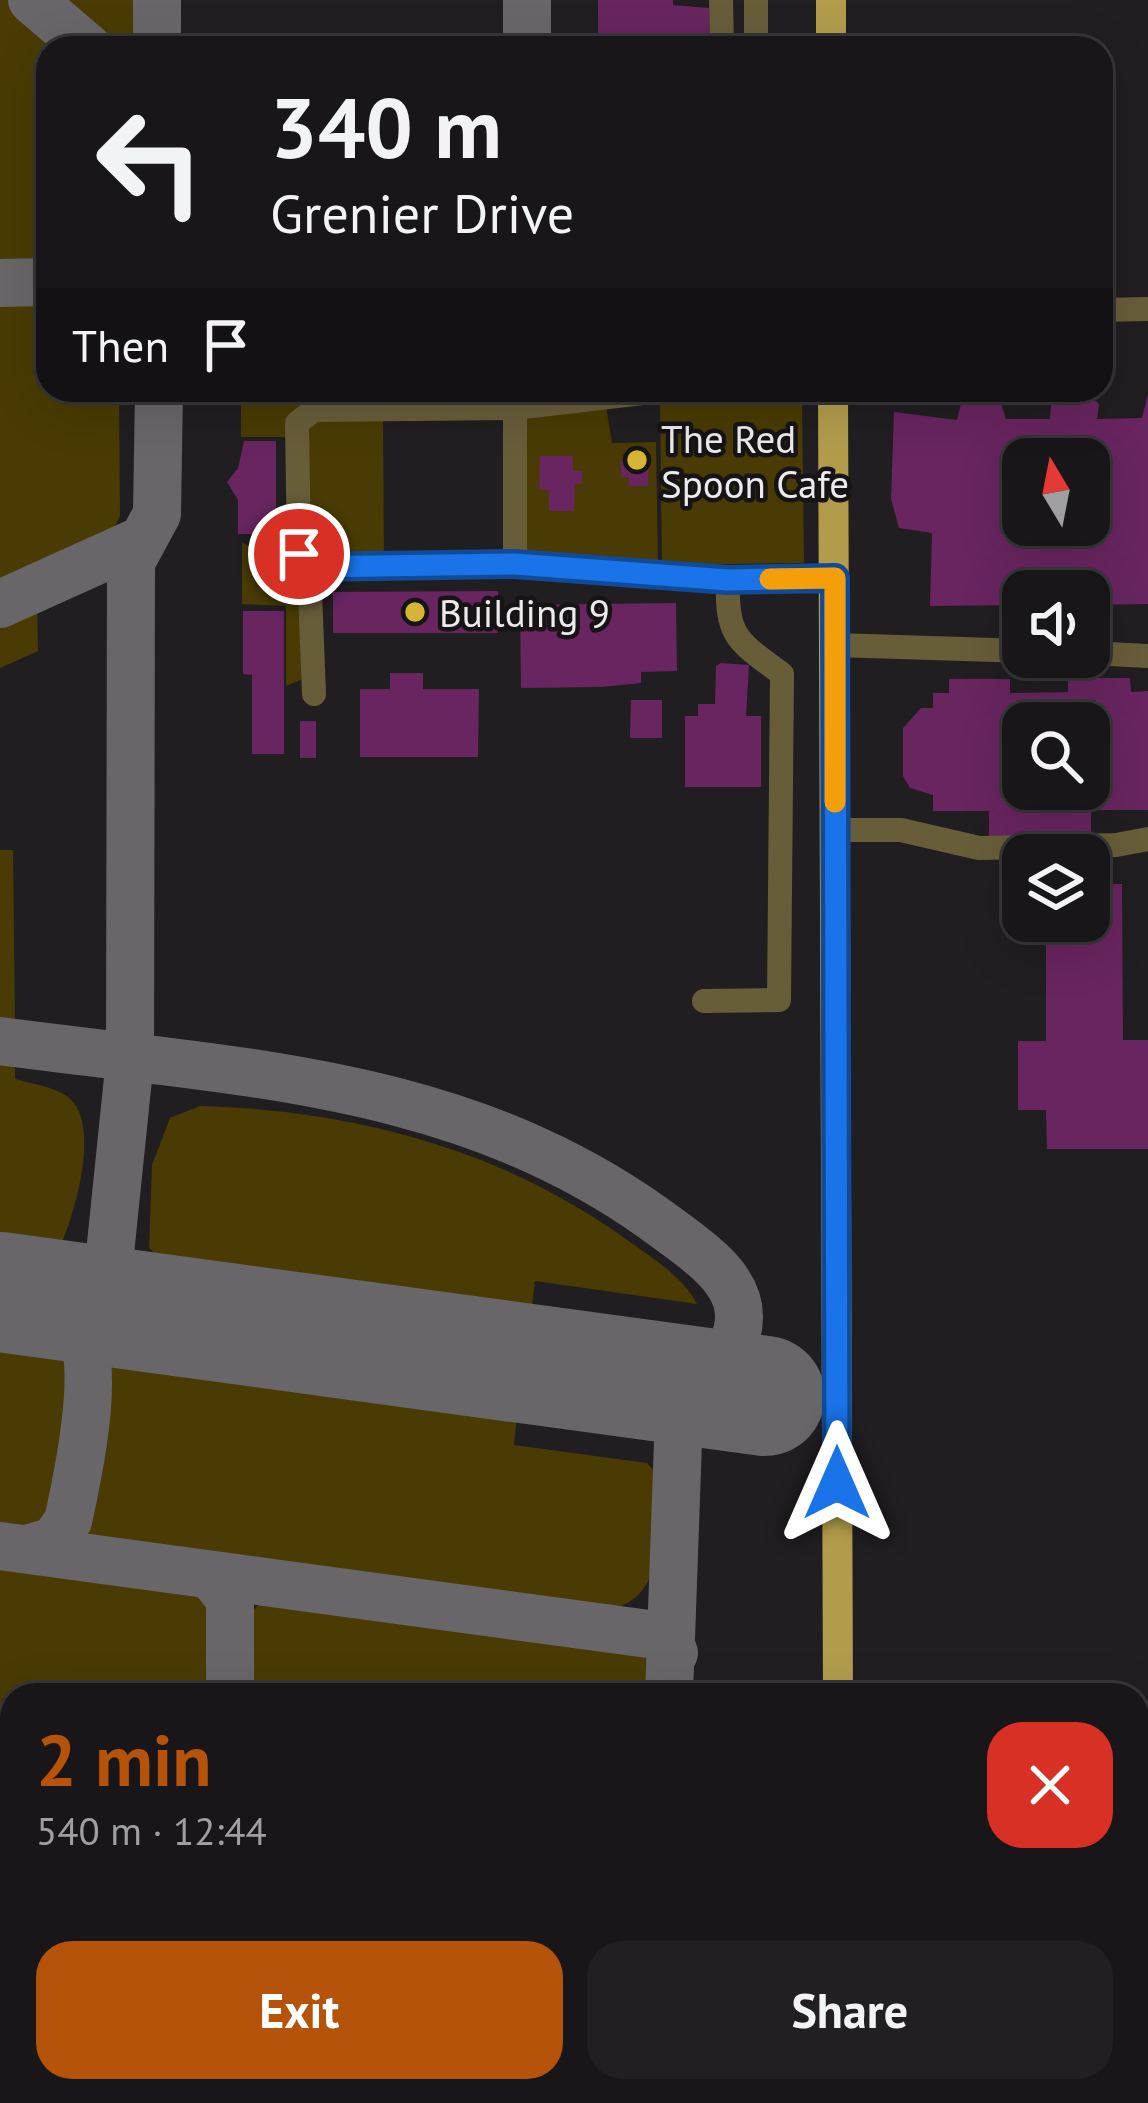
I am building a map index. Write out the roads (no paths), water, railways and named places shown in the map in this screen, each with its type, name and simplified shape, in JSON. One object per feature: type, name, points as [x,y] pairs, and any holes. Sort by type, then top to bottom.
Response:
[{"type":"main road","points":[[831,0],[831,36]]},
{"type":"main road","points":[[833,402],[838,1683]]},
{"type":"street","points":[[721,0],[722,36]]},
{"type":"street","points":[[756,0],[756,36]]},
{"type":"street","points":[[1113,310],[1148,309]]},
{"type":"street","points":[[314,694],[309,567],[299,554],[297,423],[314,410],[515,408],[566,402]]},
{"type":"street","points":[[515,408],[515,564]]},
{"type":"street","points":[[309,567],[515,564],[728,580],[835,578]]},
{"type":"street","points":[[704,1001],[779,1000],[782,674],[736,640],[727,619],[728,580]]},
{"type":"street","points":[[835,645],[1002,650]]},
{"type":"street","points":[[1110,654],[1148,656]]},
{"type":"street","points":[[835,830],[901,830],[980,848],[1116,845],[1148,839]]},
{"type":"place","name":"The Red Spoon Cafe","points":[[637,460]]},
{"type":"place","name":"Building 9","points":[[415,612]]}]
